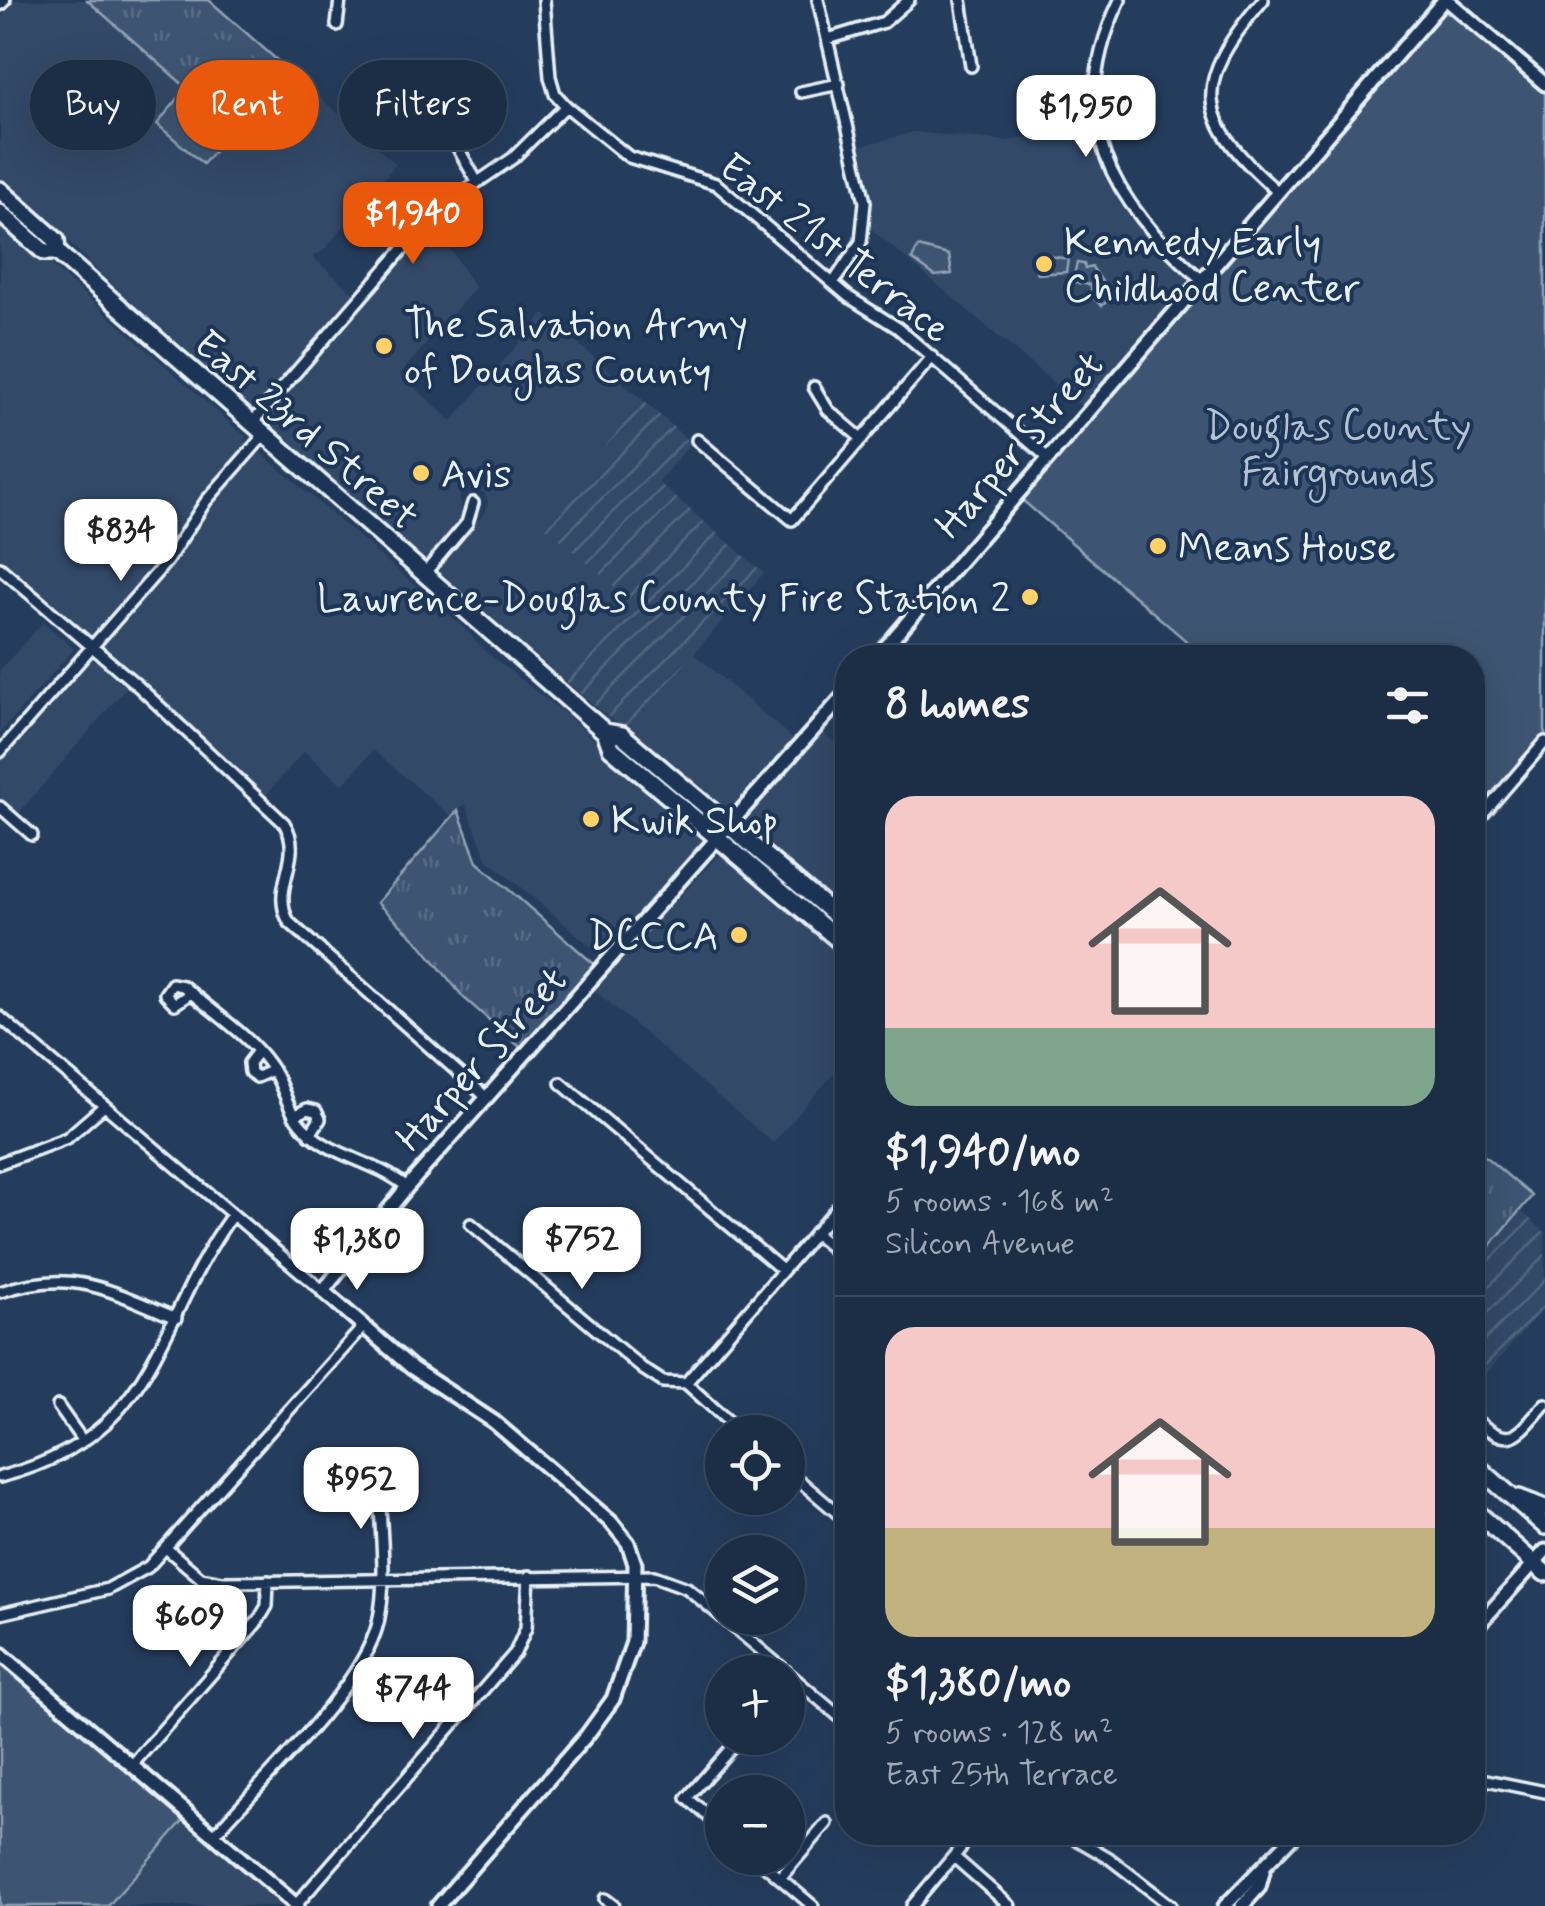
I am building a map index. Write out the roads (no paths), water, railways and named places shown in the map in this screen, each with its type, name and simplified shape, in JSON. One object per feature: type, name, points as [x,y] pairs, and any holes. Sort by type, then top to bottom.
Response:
[{"type":"main road","name":"East 23rd Street","points":[[0,190],[56,240],[57,252]]},
{"type":"main road","points":[[2,215],[14,214],[28,226],[40,226]]},
{"type":"main road","name":"East 23rd Street","points":[[2,215],[44,252],[57,252],[605,732],[611,748],[835,937]]},
{"type":"main road","name":"East 23rd Street","points":[[605,732],[622,735],[835,915]]},
{"type":"main road","points":[[1485,1473],[1545,1526]]},
{"type":"main road","points":[[1510,1495],[1545,1508]]},
{"type":"main road","points":[[1485,1518],[1541,1562]]},
{"type":"street","points":[[337,25],[340,0]]},
{"type":"street","points":[[0,752],[166,561],[258,430],[437,210],[531,143],[566,106],[551,86],[544,0]]},
{"type":"street","points":[[818,0],[861,176],[866,216],[855,254],[832,284]]},
{"type":"street","points":[[828,40],[884,22],[910,0]]},
{"type":"street","points":[[961,0],[971,66]]},
{"type":"street","points":[[1120,0],[1101,48],[1096,86],[1105,156],[1134,214],[1202,280]]},
{"type":"street","points":[[1263,0],[1223,49],[1212,96],[1216,121],[1229,146],[1278,192]]},
{"type":"street","points":[[1446,0],[1545,84]]},
{"type":"street","name":"Harper Street","points":[[887,645],[1446,0]]},
{"type":"street","points":[[801,92],[838,84]]},
{"type":"street","name":"East 21st Terrace","points":[[566,106],[630,157],[716,184],[832,284],[932,358],[1048,458]]},
{"type":"street","points":[[459,150],[477,182]]},
{"type":"street","points":[[697,440],[792,520],[932,358]]},
{"type":"street","points":[[814,387],[828,410],[862,439]]},
{"type":"street","points":[[423,575],[467,523],[473,503]]},
{"type":"street","points":[[0,568],[284,823],[293,846],[280,895],[289,922],[486,1097]]},
{"type":"street","name":"Harper Street","points":[[323,1291],[486,1097],[835,706]]},
{"type":"street","points":[[1485,812],[1545,742]]},
{"type":"street","points":[[0,808],[32,835]]},
{"type":"street","points":[[190,993],[258,1051],[273,1070],[294,1116],[310,1135],[336,1151],[372,1162],[407,1188]]},
{"type":"street","points":[[0,1017],[412,1368],[494,1422],[610,1522],[628,1543],[636,1574],[634,1642],[613,1699],[587,1736],[438,1906]]},
{"type":"street","points":[[258,1051],[249,1063],[250,1072],[257,1077],[273,1070]]},
{"type":"street","points":[[561,1083],[782,1269]]},
{"type":"street","points":[[0,1163],[66,1138],[104,1106]]},
{"type":"street","points":[[294,1116],[307,1108],[316,1111],[320,1119],[310,1135]]},
{"type":"street","points":[[686,1383],[835,1210]]},
{"type":"street","points":[[0,1477],[47,1461],[82,1440],[137,1389],[202,1260],[232,1215]]},
{"type":"street","points":[[471,1224],[643,1369],[663,1382],[686,1383],[721,1415]]},
{"type":"street","points":[[814,1233],[835,1250]]},
{"type":"street","points":[[0,1292],[42,1281],[82,1280],[176,1318]]},
{"type":"street","points":[[0,1614],[108,1588],[136,1576],[168,1549],[363,1327]]},
{"type":"street","points":[[1485,1428],[1507,1438],[1520,1433],[1545,1404]]},
{"type":"street","points":[[58,1406],[82,1440]]},
{"type":"street","points":[[214,1835],[357,1670],[378,1624],[380,1484]]},
{"type":"street","points":[[805,1486],[835,1511]]},
{"type":"street","points":[[168,1549],[211,1582],[636,1574],[677,1582],[705,1603]]},
{"type":"street","points":[[1485,1619],[1541,1562]]},
{"type":"street","points":[[0,1653],[297,1906],[515,1654],[526,1628],[528,1576]]},
{"type":"street","points":[[132,1765],[258,1622],[267,1606],[268,1581]]},
{"type":"street","points":[[743,1635],[765,1655]]},
{"type":"street","points":[[805,1690],[835,1714]]},
{"type":"street","points":[[707,1775],[725,1755]]},
{"type":"street","points":[[705,1778],[687,1798],[705,1813]]},
{"type":"street","points":[[1485,1780],[1545,1792]]},
{"type":"street","points":[[780,1878],[827,1823]]},
{"type":"street","points":[[912,1906],[964,1845]]},
{"type":"street","points":[[1086,1845],[1117,1864],[1168,1906]]},
{"type":"street","points":[[1225,1906],[1286,1845]]},
{"type":"street","points":[[954,1858],[1010,1906]]},
{"type":"street","points":[[1242,1906],[1258,1887],[1263,1872]]},
{"type":"street","points":[[776,1875],[813,1906]]},
{"type":"place","name":"Kennedy Early Childhood Center","points":[[1044,264]]},
{"type":"place","name":"The Salvation Army of Douglas County","points":[[384,346]]},
{"type":"place","name":"Avis","points":[[421,473]]},
{"type":"place","name":"Means House","points":[[1158,546]]},
{"type":"place","name":"Lawrence-Douglas County Fire Station 2","points":[[1030,597]]},
{"type":"place","name":"Kwik Shop","points":[[591,819]]},
{"type":"place","name":"DCCCA","points":[[739,935]]},
{"type":"park label","name":"Douglas County Fairgrounds","points":[[1338,448]]}]
